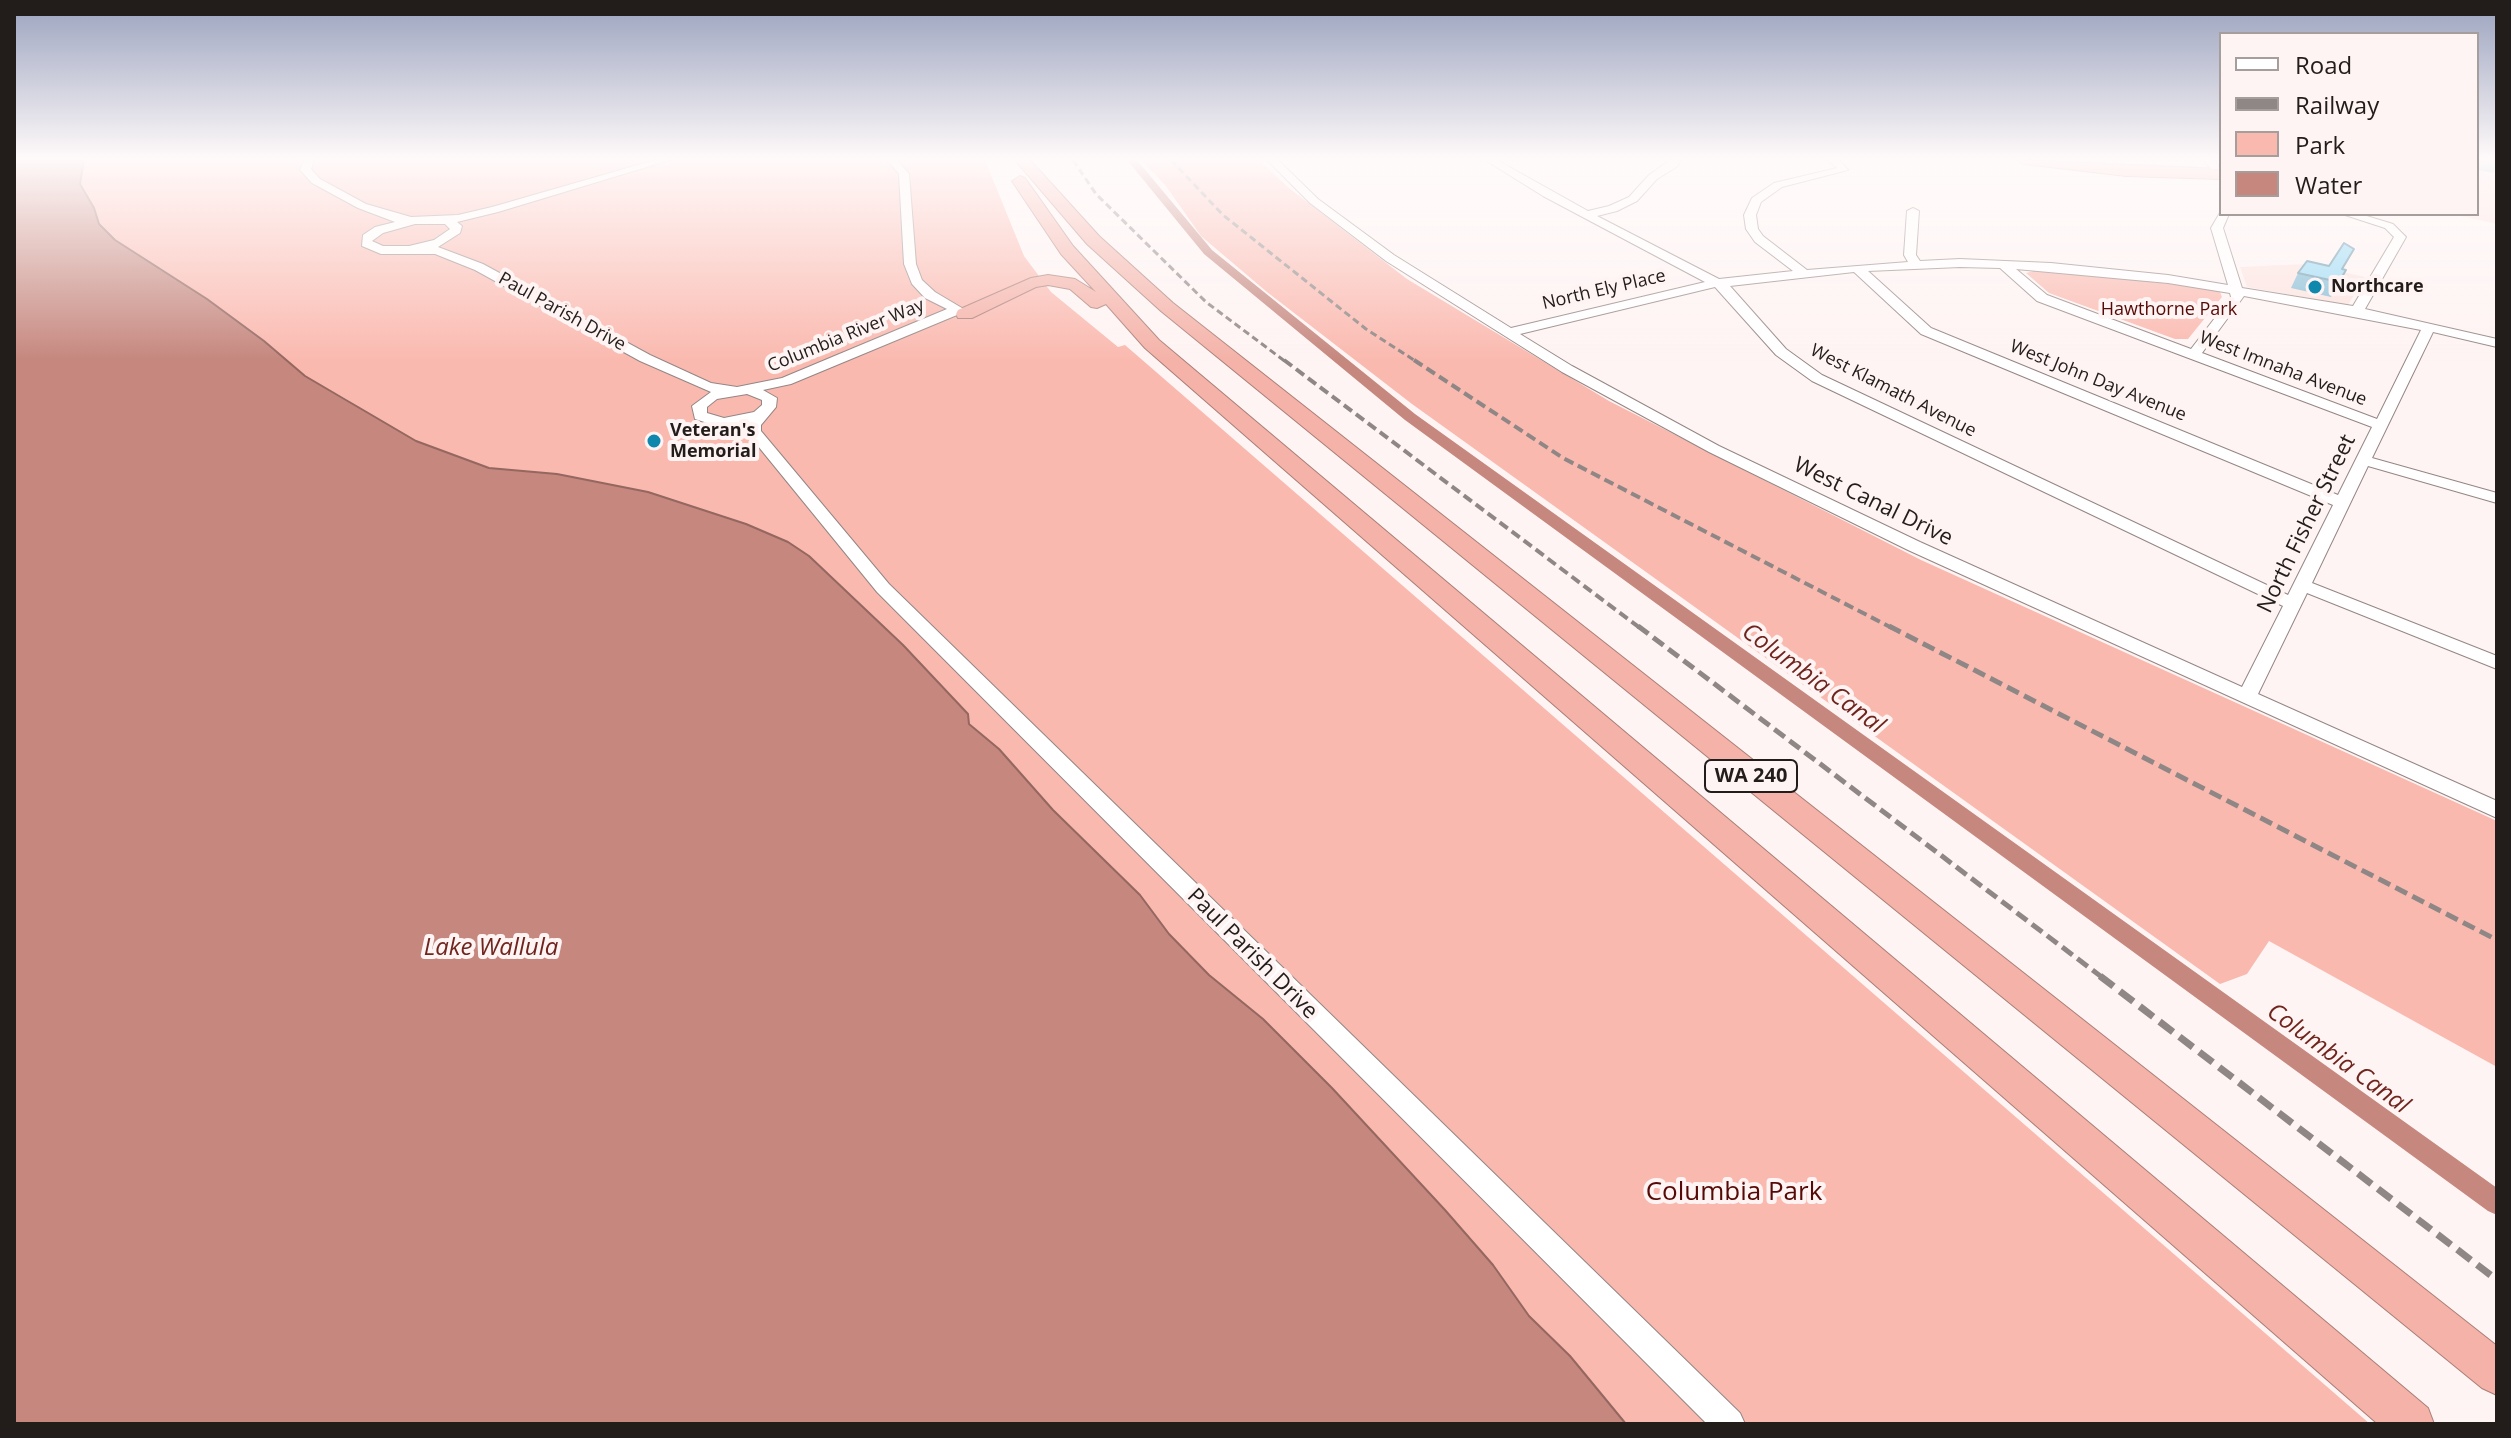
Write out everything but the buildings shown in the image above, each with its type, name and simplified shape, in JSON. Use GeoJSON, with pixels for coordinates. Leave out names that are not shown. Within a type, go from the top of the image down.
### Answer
{"type":"FeatureCollection","features":[{"type":"Feature","properties":{"kind":"highway"},"geometry":{"type":"LineString","coordinates":[[961,312],[1038,273],[1047,257],[1034,227]]}},
{"type":"Feature","properties":{"kind":"highway","name":"WA 240"},"geometry":{"type":"LineString","coordinates":[[1053,227],[1067,250],[1152,344],[2412,1424]]}},
{"type":"Feature","properties":{"kind":"highway","name":"WA 240"},"geometry":{"type":"LineString","coordinates":[[1080,227],[1177,315],[2497,1373]]}},
{"type":"Feature","properties":{"kind":"highway"},"geometry":{"type":"LineString","coordinates":[[961,312],[1037,282],[1059,280],[1075,284],[1232,425],[1330,496]]}},
{"type":"Feature","properties":{"kind":"street"},"geometry":{"type":"LineString","coordinates":[[374,232],[380,227]]}},
{"type":"Feature","properties":{"kind":"street"},"geometry":{"type":"LineString","coordinates":[[374,232],[391,227]]}},
{"type":"Feature","properties":{"kind":"street"},"geometry":{"type":"LineString","coordinates":[[452,227],[454,233]]}},
{"type":"Feature","properties":{"kind":"street"},"geometry":{"type":"LineString","coordinates":[[409,250],[431,245],[460,227]]}},
{"type":"Feature","properties":{"kind":"street"},"geometry":{"type":"LineString","coordinates":[[909,227],[913,273],[923,290],[961,312]]}},
{"type":"Feature","properties":{"kind":"street","name":"West Canal Drive"},"geometry":{"type":"LineString","coordinates":[[1348,227],[1506,333],[1648,414],[1813,498],[2497,810]]}},
{"type":"Feature","properties":{"kind":"street","name":"West Klamath Avenue"},"geometry":{"type":"LineString","coordinates":[[1610,227],[1730,291],[1781,352],[1817,378],[2293,604]]}},
{"type":"Feature","properties":{"kind":"street"},"geometry":{"type":"LineString","coordinates":[[1753,227],[1759,239],[1805,274]]}},
{"type":"Feature","properties":{"kind":"street"},"geometry":{"type":"LineString","coordinates":[[1912,227],[1910,255],[1916,264]]}},
{"type":"Feature","properties":{"kind":"street"},"geometry":{"type":"LineString","coordinates":[[2194,354],[2238,297],[2217,227]]}},
{"type":"Feature","properties":{"kind":"street"},"geometry":{"type":"LineString","coordinates":[[2357,311],[2400,237],[2390,227]]}},
{"type":"Feature","properties":{"kind":"street","name":"Paul Parish Drive"},"geometry":{"type":"LineString","coordinates":[[374,232],[366,241],[371,248],[387,251],[437,250],[479,267]]}},
{"type":"Feature","properties":{"kind":"street","name":"Paul Parish Drive"},"geometry":{"type":"LineString","coordinates":[[454,233],[448,245],[479,267],[645,358],[708,387],[740,390]]}},
{"type":"Feature","properties":{"kind":"street","name":"North Ely Place"},"geometry":{"type":"LineString","coordinates":[[1506,333],[1718,283],[1916,264],[2002,264],[2131,274],[2237,289],[2357,311],[2497,343]]}},
{"type":"Feature","properties":{"kind":"street","name":"West Imnaha Avenue"},"geometry":{"type":"LineString","coordinates":[[2002,264],[2042,298],[2380,425]]}},
{"type":"Feature","properties":{"kind":"street","name":"West John Day Avenue"},"geometry":{"type":"LineString","coordinates":[[1857,268],[1926,331],[2342,503]]}},
{"type":"Feature","properties":{"kind":"street","name":"Columbia River Way"},"geometry":{"type":"LineString","coordinates":[[740,390],[786,381],[961,312]]}},
{"type":"Feature","properties":{"kind":"street","name":"Columbia River Way"},"geometry":{"type":"LineString","coordinates":[[765,409],[782,391],[961,312]]}},
{"type":"Feature","properties":{"kind":"street","name":"North Fisher Street"},"geometry":{"type":"LineString","coordinates":[[2247,697],[2429,327]]}},
{"type":"Feature","properties":{"kind":"street","name":"Paul Parish Drive"},"geometry":{"type":"LineString","coordinates":[[645,358],[697,393],[701,399],[700,416],[736,431],[787,473]]}},
{"type":"Feature","properties":{"kind":"street"},"geometry":{"type":"LineString","coordinates":[[699,406],[712,396],[740,390],[766,394],[765,409],[732,423],[714,422]]}},
{"type":"Feature","properties":{"kind":"street","name":"Paul Parish Drive"},"geometry":{"type":"LineString","coordinates":[[765,409],[753,430],[859,561],[911,617],[1729,1424]]}},
{"type":"Feature","properties":{"kind":"street"},"geometry":{"type":"LineString","coordinates":[[2363,460],[2497,498]]}},
{"type":"Feature","properties":{"kind":"street"},"geometry":{"type":"LineString","coordinates":[[2302,585],[2497,663]]}},
{"type":"Feature","properties":{"kind":"shaded area"},"geometry":{"type":"Polygon","coordinates":[[[2305,264],[2365,277],[2348,305],[2247,287],[2240,267],[2305,264]]]}},
{"type":"Feature","properties":{"kind":"green space","name":"Columbia Park"},"geometry":{"type":"Polygon","coordinates":[[[102,227],[1012,227],[1024,256],[1051,292],[1118,347],[1125,345],[2370,1424],[1626,1424],[1570,1356],[1529,1316],[1493,1265],[1445,1210],[1332,1088],[1263,1019],[1209,975],[1169,934],[1140,895],[969,723],[967,714],[903,645],[809,556],[788,542],[746,524],[648,492],[557,474],[489,468],[416,441],[305,376],[207,299],[115,240],[102,227]]]}},
{"type":"Feature","properties":{"kind":"green space"},"geometry":{"type":"Polygon","coordinates":[[[1195,227],[1340,227],[1407,279],[1609,401],[1921,560],[2497,821],[2497,1067],[2269,941],[2247,974],[2220,984],[1412,404],[1267,292],[1201,236],[1195,227]]]}},
{"type":"Feature","properties":{"kind":"green space","name":"Hawthorne Park"},"geometry":{"type":"Polygon","coordinates":[[[2037,270],[2209,288],[2220,292],[2222,297],[2188,339],[2175,339],[2049,293],[2026,273],[2037,270]]]}},
{"type":"Feature","properties":{"kind":"water","name":"Lake Wallula"},"geometry":{"type":"Polygon","coordinates":[[[14,227],[102,227],[115,240],[207,299],[305,376],[416,441],[489,468],[557,474],[648,492],[746,524],[788,542],[809,556],[903,645],[968,714],[969,724],[999,749],[1053,810],[1140,895],[1169,934],[1209,975],[1263,1019],[1332,1088],[1445,1210],[1493,1265],[1529,1316],[1570,1356],[1626,1424],[14,1424],[14,227]]]}},
{"type":"Feature","properties":{"kind":"waterway","name":"Columbia Canal"},"geometry":{"type":"LineString","coordinates":[[1187,227],[1208,252],[1410,417],[2497,1203]]}},
{"type":"Feature","properties":{"kind":"railway"},"geometry":{"type":"LineString","coordinates":[[1130,227],[1206,302],[1286,362]]}},
{"type":"Feature","properties":{"kind":"railway"},"geometry":{"type":"LineString","coordinates":[[1238,227],[1366,329],[1417,362]]}},
{"type":"Feature","properties":{"kind":"railway"},"geometry":{"type":"LineString","coordinates":[[1284,360],[1640,628]]}},
{"type":"Feature","properties":{"kind":"railway"},"geometry":{"type":"LineString","coordinates":[[1414,360],[1563,458],[1892,628]]}},
{"type":"Feature","properties":{"kind":"railway"},"geometry":{"type":"LineString","coordinates":[[1638,626],[2103,978]]}},
{"type":"Feature","properties":{"kind":"railway"},"geometry":{"type":"LineString","coordinates":[[1889,626],[2497,940]]}},
{"type":"Feature","properties":{"kind":"railway"},"geometry":{"type":"LineString","coordinates":[[2100,976],[2497,1280]]}},
{"type":"Feature","properties":{"kind":"place","name":"Northcare"},"geometry":{"type":"Point","coordinates":[2315,287]}},
{"type":"Feature","properties":{"kind":"place","name":"Veteran's Memorial"},"geometry":{"type":"Point","coordinates":[654,441]}}]}
